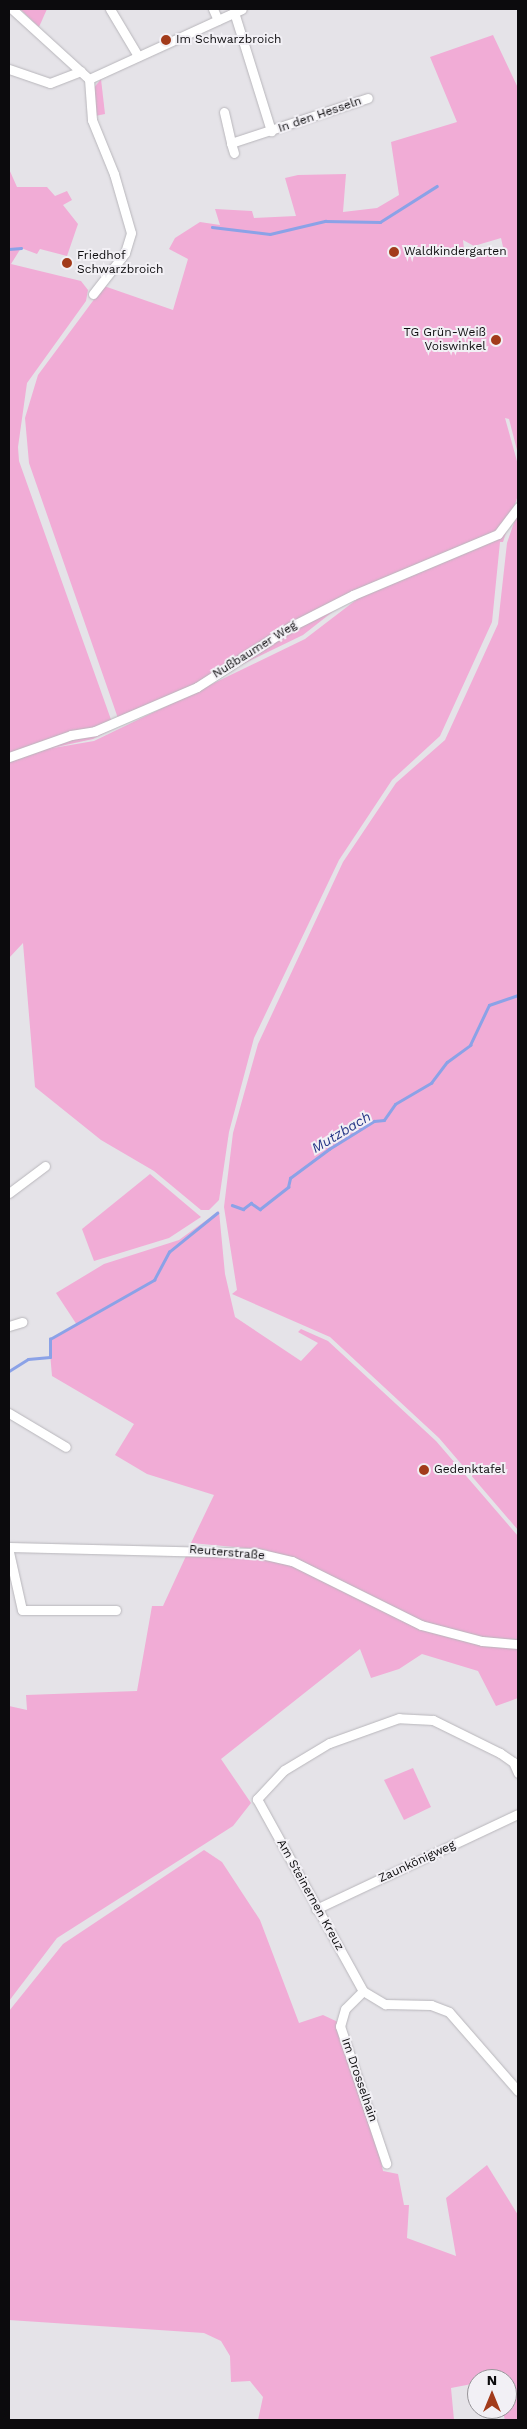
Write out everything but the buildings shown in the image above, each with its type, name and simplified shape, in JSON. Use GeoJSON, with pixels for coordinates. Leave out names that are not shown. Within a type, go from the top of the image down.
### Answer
{"type":"FeatureCollection","features":[{"type":"Feature","properties":{"kind":"street"},"geometry":{"type":"LineString","coordinates":[[12,9],[89,79],[92,120],[114,174],[131,233],[125,253],[93,294]]}},
{"type":"Feature","properties":{"kind":"street"},"geometry":{"type":"LineString","coordinates":[[110,9],[138,56]]}},
{"type":"Feature","properties":{"kind":"street"},"geometry":{"type":"LineString","coordinates":[[213,9],[218,20]]}},
{"type":"Feature","properties":{"kind":"street"},"geometry":{"type":"LineString","coordinates":[[89,79],[238,10]]}},
{"type":"Feature","properties":{"kind":"street","name":"In den Hesseln"},"geometry":{"type":"LineString","coordinates":[[238,10],[271,131]]}},
{"type":"Feature","properties":{"kind":"street"},"geometry":{"type":"LineString","coordinates":[[9,69],[50,83],[82,71]]}},
{"type":"Feature","properties":{"kind":"street","name":"In den Hesseln"},"geometry":{"type":"LineString","coordinates":[[231,143],[368,98]]}},
{"type":"Feature","properties":{"kind":"street"},"geometry":{"type":"LineString","coordinates":[[224,112],[234,153]]}},
{"type":"Feature","properties":{"kind":"street","name":"Nußbaumer Weg"},"geometry":{"type":"LineString","coordinates":[[9,757],[70,735],[95,732],[156,707],[196,687],[290,627],[354,595],[498,534],[518,507]]}},
{"type":"Feature","properties":{"kind":"street"},"geometry":{"type":"LineString","coordinates":[[9,1193],[45,1166]]}},
{"type":"Feature","properties":{"kind":"street"},"geometry":{"type":"LineString","coordinates":[[9,1326],[22,1322]]}},
{"type":"Feature","properties":{"kind":"street"},"geometry":{"type":"LineString","coordinates":[[9,1413],[66,1447]]}},
{"type":"Feature","properties":{"kind":"street","name":"Reuterstraße"},"geometry":{"type":"LineString","coordinates":[[9,1547],[257,1553],[292,1561],[421,1625],[482,1641],[518,1644]]}},
{"type":"Feature","properties":{"kind":"street"},"geometry":{"type":"LineString","coordinates":[[9,1552],[22,1610],[116,1610]]}},
{"type":"Feature","properties":{"kind":"street","name":"Am Steinernen Kreuz"},"geometry":{"type":"LineString","coordinates":[[363,1991],[316,1909],[257,1799],[284,1770],[329,1743],[399,1718],[434,1720],[500,1753],[513,1762],[518,1773]]}},
{"type":"Feature","properties":{"kind":"street","name":"Zaunkönigweg"},"geometry":{"type":"LineString","coordinates":[[316,1909],[518,1814]]}},
{"type":"Feature","properties":{"kind":"street"},"geometry":{"type":"LineString","coordinates":[[363,1991],[385,2004],[431,2005],[449,2012],[518,2090]]}},
{"type":"Feature","properties":{"kind":"street","name":"Im Drosselhain"},"geometry":{"type":"LineString","coordinates":[[363,1991],[345,2009],[340,2026],[386,2162]]}},
{"type":"Feature","properties":{"kind":"shaded area"},"geometry":{"type":"Polygon","coordinates":[[[20,9],[47,9],[39,27],[20,9]]]}},
{"type":"Feature","properties":{"kind":"shaded area"},"geometry":{"type":"Polygon","coordinates":[[[493,35],[518,88],[518,454],[509,419],[505,418],[518,465],[518,495],[503,542],[500,542],[492,622],[440,736],[392,780],[339,860],[254,1038],[229,1132],[219,1200],[209,1210],[201,1210],[154,1171],[101,1140],[35,1087],[23,943],[9,958],[9,169],[17,187],[47,187],[55,196],[67,191],[72,200],[63,205],[78,224],[67,256],[40,249],[37,254],[21,248],[11,264],[81,281],[88,290],[86,301],[27,383],[18,447],[19,461],[114,728],[93,739],[47,749],[94,741],[305,639],[373,587],[354,595],[303,635],[120,724],[29,463],[25,418],[38,375],[104,286],[173,310],[188,259],[169,249],[175,238],[200,222],[220,225],[215,209],[252,211],[254,218],[296,216],[285,178],[298,175],[346,174],[343,212],[377,208],[399,195],[391,142],[457,122],[430,57],[493,35]],[[501,238],[474,246],[463,240],[465,258],[503,247],[501,238]]]}},
{"type":"Feature","properties":{"kind":"shaded area"},"geometry":{"type":"Polygon","coordinates":[[[101,79],[105,114],[95,116],[93,89],[101,79]]]}},
{"type":"Feature","properties":{"kind":"shaded area"},"geometry":{"type":"Polygon","coordinates":[[[518,511],[518,1530],[439,1438],[330,1337],[232,1294],[237,1290],[224,1207],[233,1133],[258,1044],[343,862],[396,783],[445,740],[498,624],[507,543],[518,511]]]}},
{"type":"Feature","properties":{"kind":"shaded area"},"geometry":{"type":"Polygon","coordinates":[[[150,1174],[201,1217],[169,1238],[94,1261],[82,1229],[150,1174]]]}},
{"type":"Feature","properties":{"kind":"shaded area"},"geometry":{"type":"Polygon","coordinates":[[[219,1211],[225,1274],[235,1317],[301,1361],[318,1343],[298,1332],[301,1329],[328,1341],[436,1441],[518,1536],[518,1698],[496,1706],[478,1671],[422,1654],[399,1669],[371,1678],[360,1649],[221,1759],[251,1803],[233,1826],[57,1938],[9,2001],[9,1706],[27,1710],[26,1695],[137,1691],[152,1606],[163,1606],[186,1556],[267,1559],[267,1550],[191,1543],[214,1495],[147,1474],[115,1455],[134,1424],[52,1376],[49,1341],[77,1325],[56,1293],[104,1264],[179,1240],[219,1211]]]}},
{"type":"Feature","properties":{"kind":"shaded area"},"geometry":{"type":"Polygon","coordinates":[[[413,1768],[431,1807],[404,1820],[384,1780],[413,1768]]]}},
{"type":"Feature","properties":{"kind":"shaded area"},"geometry":{"type":"Polygon","coordinates":[[[204,1850],[222,1862],[260,1920],[299,2023],[323,2015],[338,2022],[375,2133],[383,2171],[398,2174],[404,2205],[409,2205],[407,2238],[456,2256],[446,2198],[487,2165],[518,2215],[518,2420],[505,2419],[517,2419],[517,2369],[467,2369],[467,2385],[451,2388],[454,2420],[258,2420],[263,2397],[250,2381],[231,2382],[230,2356],[221,2341],[204,2333],[9,2320],[9,2011],[63,1944],[204,1850]]]}},
{"type":"Feature","properties":{"kind":"waterway"},"geometry":{"type":"LineString","coordinates":[[212,227],[270,234],[325,221],[380,222],[437,186]]}},
{"type":"Feature","properties":{"kind":"waterway"},"geometry":{"type":"LineString","coordinates":[[9,249],[21,248]]}},
{"type":"Feature","properties":{"kind":"waterway","name":"Mutzbach"},"geometry":{"type":"LineString","coordinates":[[232,1205],[243,1209],[251,1203],[260,1209],[288,1187],[290,1178],[329,1149],[374,1121],[384,1120],[395,1104],[431,1083],[447,1062],[470,1045],[489,1005],[518,995]]}},
{"type":"Feature","properties":{"kind":"waterway","name":"Mutzbach"},"geometry":{"type":"LineString","coordinates":[[9,1371],[28,1359],[50,1357],[50,1339],[154,1280],[169,1252],[217,1213]]}},
{"type":"Feature","properties":{"kind":"place","name":"Im Schwarzbroich"},"geometry":{"type":"Point","coordinates":[166,40]}},
{"type":"Feature","properties":{"kind":"place","name":"Waldkindergarten"},"geometry":{"type":"Point","coordinates":[394,252]}},
{"type":"Feature","properties":{"kind":"place","name":"Friedhof Schwarzbroich"},"geometry":{"type":"Point","coordinates":[67,263]}},
{"type":"Feature","properties":{"kind":"place","name":"TG Grün-Weiß Voiswinkel"},"geometry":{"type":"Point","coordinates":[496,340]}},
{"type":"Feature","properties":{"kind":"place","name":"Gedenktafel"},"geometry":{"type":"Point","coordinates":[424,1470]}}]}
